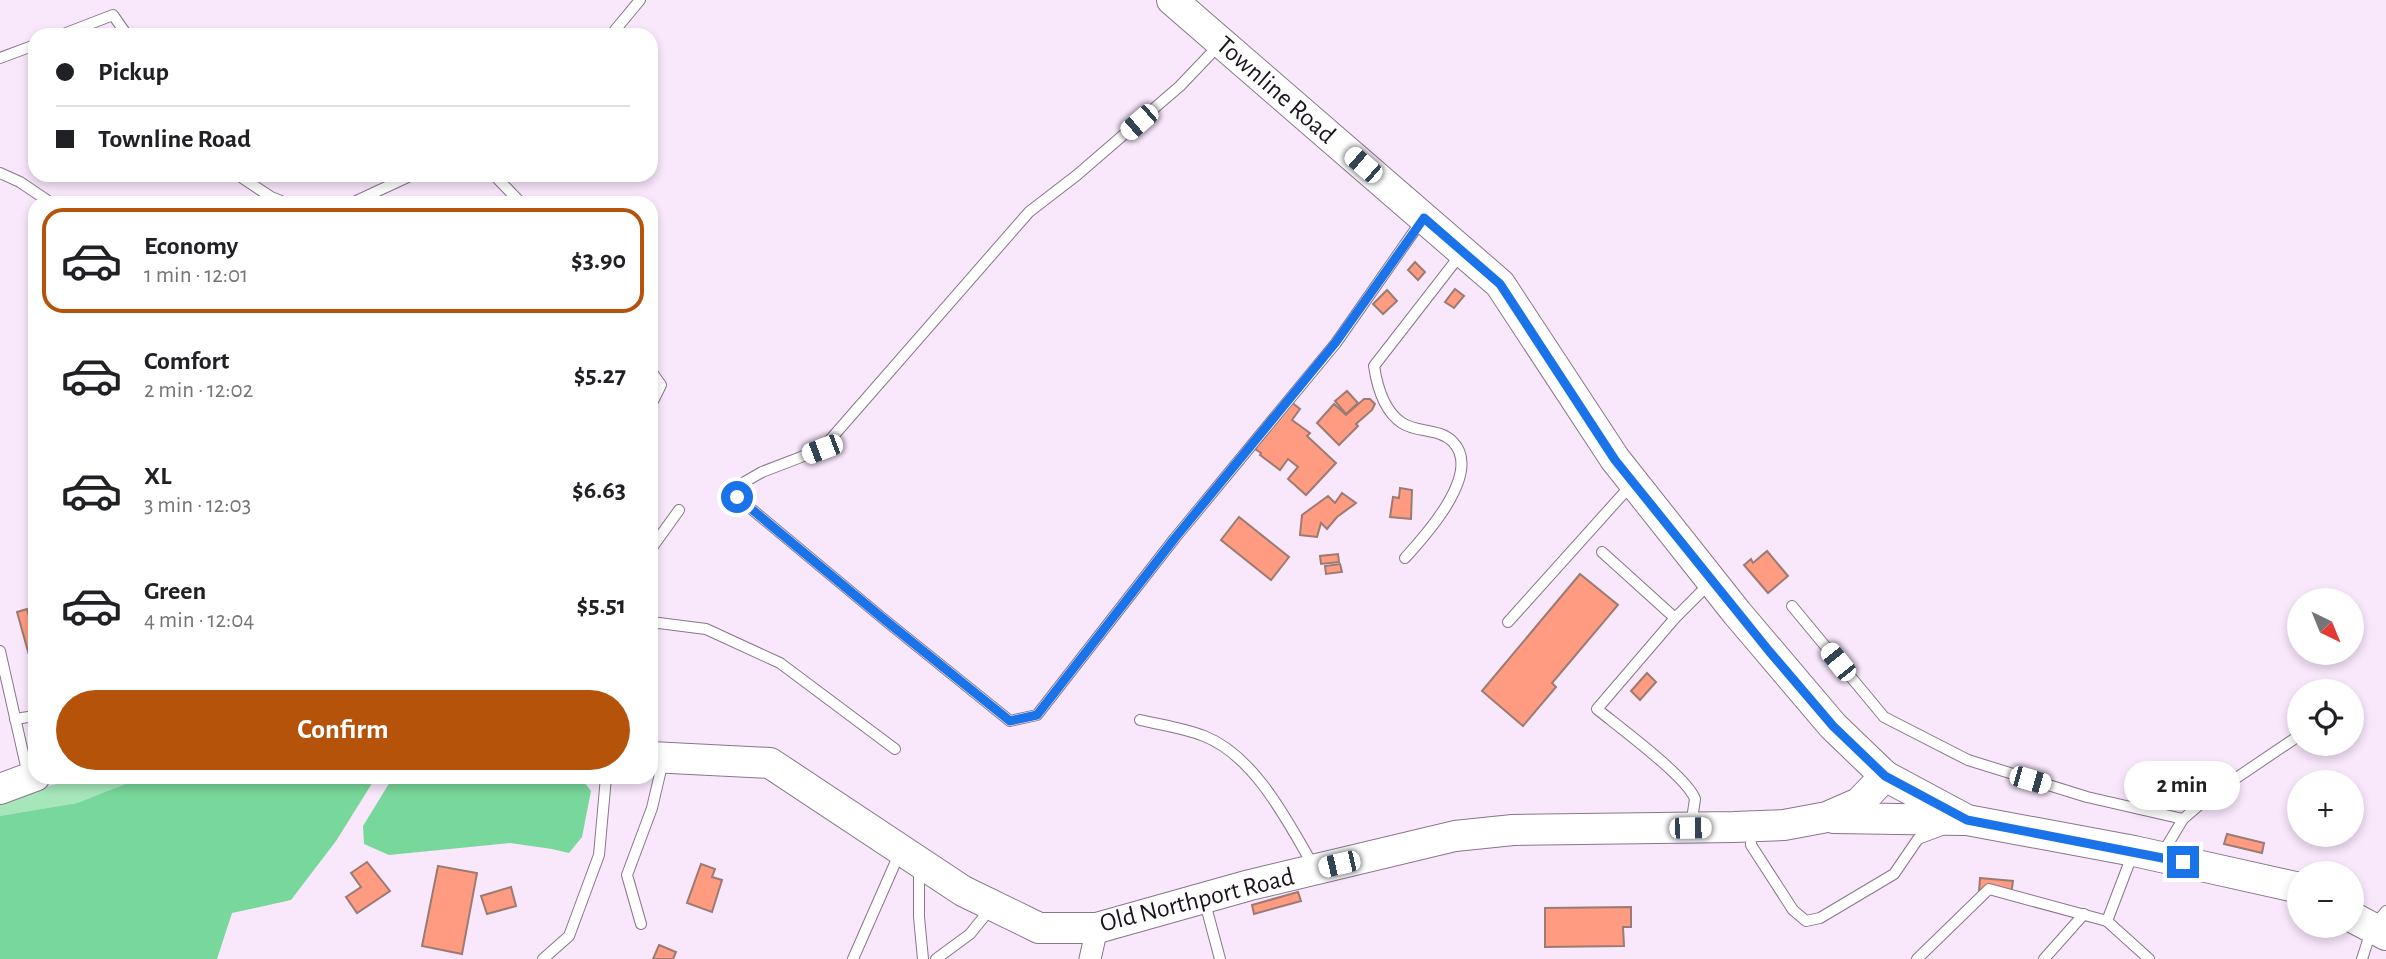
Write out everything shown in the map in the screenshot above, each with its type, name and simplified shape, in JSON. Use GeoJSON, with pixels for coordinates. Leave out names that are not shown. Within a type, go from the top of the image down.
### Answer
{"type":"FeatureCollection","features":[{"type":"Feature","properties":{"kind":"main road","name":"Townline Road"},"geometry":{"type":"LineString","coordinates":[[1172,0],[1500,284],[1615,460],[1833,726],[1885,776],[1967,820],[2147,853],[2287,885]]}},
{"type":"Feature","properties":{"kind":"main road","name":"Old Northport Road"},"geometry":{"type":"LineString","coordinates":[[658,758],[770,763],[963,891],[1039,928],[1097,928],[1315,869],[1455,836],[1513,830],[1784,825],[1827,817],[1967,820]]}},
{"type":"Feature","properties":{"kind":"main road","name":"Old Northport Road"},"geometry":{"type":"LineString","coordinates":[[1827,817],[1859,803],[1885,776]]}},
{"type":"Feature","properties":{"kind":"main road"},"geometry":{"type":"LineString","coordinates":[[0,789],[28,778]]}},
{"type":"Feature","properties":{"kind":"street"},"geometry":{"type":"LineString","coordinates":[[1090,959],[1097,928]]}},
{"type":"Feature","properties":{"kind":"lane"},"geometry":{"type":"LineString","coordinates":[[617,28],[640,0]]}},
{"type":"Feature","properties":{"kind":"lane"},"geometry":{"type":"LineString","coordinates":[[79,28],[113,15],[122,28]]}},
{"type":"Feature","properties":{"kind":"lane"},"geometry":{"type":"LineString","coordinates":[[1222,43],[1180,86],[1077,175],[1029,212],[822,449],[762,472],[736,487],[737,497],[1010,721],[1037,715],[1175,538],[1336,342],[1424,218]]}},
{"type":"Feature","properties":{"kind":"lane"},"geometry":{"type":"LineString","coordinates":[[0,58],[28,48]]}},
{"type":"Feature","properties":{"kind":"lane"},"geometry":{"type":"LineString","coordinates":[[0,173],[41,196]]}},
{"type":"Feature","properties":{"kind":"lane"},"geometry":{"type":"LineString","coordinates":[[248,182],[270,196]]}},
{"type":"Feature","properties":{"kind":"lane"},"geometry":{"type":"LineString","coordinates":[[367,196],[397,182]]}},
{"type":"Feature","properties":{"kind":"lane"},"geometry":{"type":"LineString","coordinates":[[501,182],[514,196]]}},
{"type":"Feature","properties":{"kind":"lane"},"geometry":{"type":"LineString","coordinates":[[1405,558],[1431,529],[1451,498],[1460,475],[1462,459],[1453,442],[1434,432],[1403,424],[1385,403],[1376,382],[1374,366],[1463,252]]}},
{"type":"Feature","properties":{"kind":"lane"},"geometry":{"type":"LineString","coordinates":[[1508,622],[1633,482]]}},
{"type":"Feature","properties":{"kind":"lane"},"geometry":{"type":"LineString","coordinates":[[658,539],[678,510]]}},
{"type":"Feature","properties":{"kind":"lane"},"geometry":{"type":"LineString","coordinates":[[1602,552],[1675,618]]}},
{"type":"Feature","properties":{"kind":"lane"},"geometry":{"type":"LineString","coordinates":[[1690,828],[1694,795],[1658,759],[1597,709],[1675,618],[1712,581]]}},
{"type":"Feature","properties":{"kind":"lane"},"geometry":{"type":"LineString","coordinates":[[1792,606],[1884,717],[1981,765],[2087,797],[2183,819]]}},
{"type":"Feature","properties":{"kind":"lane"},"geometry":{"type":"LineString","coordinates":[[658,623],[706,629],[780,663],[895,749]]}},
{"type":"Feature","properties":{"kind":"lane"},"geometry":{"type":"LineString","coordinates":[[0,651],[28,763]]}},
{"type":"Feature","properties":{"kind":"lane"},"geometry":{"type":"LineString","coordinates":[[15,719],[28,717]]}},
{"type":"Feature","properties":{"kind":"lane"},"geometry":{"type":"LineString","coordinates":[[1140,720],[1205,736],[1239,757],[1277,804],[1315,869]]}},
{"type":"Feature","properties":{"kind":"lane"},"geometry":{"type":"LineString","coordinates":[[2107,921],[2147,853],[2211,796],[2287,743]]}},
{"type":"Feature","properties":{"kind":"lane"},"geometry":{"type":"LineString","coordinates":[[543,959],[569,936],[598,855],[605,784]]}},
{"type":"Feature","properties":{"kind":"lane"},"geometry":{"type":"LineString","coordinates":[[641,924],[627,875],[652,808],[654,784]]}},
{"type":"Feature","properties":{"kind":"lane"},"geometry":{"type":"LineString","coordinates":[[1751,826],[1751,845],[1793,910],[1806,921],[1820,918],[1894,874],[1918,839],[1967,820]]}},
{"type":"Feature","properties":{"kind":"lane"},"geometry":{"type":"LineString","coordinates":[[853,959],[910,856]]}},
{"type":"Feature","properties":{"kind":"lane"},"geometry":{"type":"LineString","coordinates":[[910,856],[923,959]]}},
{"type":"Feature","properties":{"kind":"lane"},"geometry":{"type":"LineString","coordinates":[[1917,959],[1989,889],[2107,921],[2149,959]]}},
{"type":"Feature","properties":{"kind":"lane"},"geometry":{"type":"LineString","coordinates":[[1205,899],[1220,959]]}},
{"type":"Feature","properties":{"kind":"lane"},"geometry":{"type":"LineString","coordinates":[[936,959],[970,934],[993,905]]}},
{"type":"Feature","properties":{"kind":"lane"},"geometry":{"type":"LineString","coordinates":[[2044,959],[2084,914]]}},
{"type":"Feature","properties":{"kind":"lane"},"geometry":{"type":"LineString","coordinates":[[2362,959],[2374,923]]}},
{"type":"Feature","properties":{"kind":"green space"},"geometry":{"type":"Polygon","coordinates":[[[57,784],[125,784],[77,803],[0,816],[0,799],[57,784]]]}},
{"type":"Feature","properties":{"kind":"green space"},"geometry":{"type":"Polygon","coordinates":[[[125,784],[372,784],[336,841],[291,900],[232,913],[217,959],[0,959],[0,816],[77,803],[125,784]]]}},
{"type":"Feature","properties":{"kind":"green space"},"geometry":{"type":"Polygon","coordinates":[[[389,784],[586,784],[591,791],[582,837],[569,853],[510,843],[389,855],[364,844],[363,826],[389,784]]]}},
{"type":"Feature","properties":{"kind":"building"},"geometry":{"type":"Polygon","coordinates":[[[1415,262],[1425,272],[1418,280],[1408,270],[1415,262]]]}},
{"type":"Feature","properties":{"kind":"building"},"geometry":{"type":"Polygon","coordinates":[[[1455,289],[1464,296],[1454,308],[1445,302],[1455,289]]]}},
{"type":"Feature","properties":{"kind":"building"},"geometry":{"type":"Polygon","coordinates":[[[1387,290],[1397,301],[1383,314],[1373,304],[1387,290]]]}},
{"type":"Feature","properties":{"kind":"building"},"geometry":{"type":"Polygon","coordinates":[[[1347,391],[1358,403],[1346,414],[1335,401],[1347,391]]]}},
{"type":"Feature","properties":{"kind":"building"},"geometry":{"type":"Polygon","coordinates":[[[1364,399],[1370,399],[1375,404],[1372,410],[1339,445],[1317,423],[1334,404],[1346,415],[1364,399]]]}},
{"type":"Feature","properties":{"kind":"building"},"geometry":{"type":"Polygon","coordinates":[[[1290,401],[1300,409],[1292,420],[1310,433],[1307,436],[1336,463],[1306,495],[1288,479],[1298,467],[1288,459],[1280,470],[1255,449],[1290,401]]]}},
{"type":"Feature","properties":{"kind":"building"},"geometry":{"type":"Polygon","coordinates":[[[1400,488],[1412,490],[1411,519],[1390,517],[1393,497],[1399,498],[1400,488]]]}},
{"type":"Feature","properties":{"kind":"building"},"geometry":{"type":"Polygon","coordinates":[[[1342,493],[1356,503],[1337,517],[1327,529],[1321,523],[1317,537],[1300,535],[1302,515],[1328,496],[1335,503],[1342,493]]]}},
{"type":"Feature","properties":{"kind":"building"},"geometry":{"type":"Polygon","coordinates":[[[1239,517],[1289,557],[1271,580],[1221,540],[1239,517]]]}},
{"type":"Feature","properties":{"kind":"building"},"geometry":{"type":"Polygon","coordinates":[[[1767,551],[1788,576],[1768,593],[1744,565],[1751,559],[1753,563],[1767,551]]]}},
{"type":"Feature","properties":{"kind":"building"},"geometry":{"type":"Polygon","coordinates":[[[1338,554],[1339,562],[1321,564],[1320,556],[1338,554]]]}},
{"type":"Feature","properties":{"kind":"building"},"geometry":{"type":"Polygon","coordinates":[[[1340,564],[1342,572],[1326,574],[1325,566],[1340,564]]]}},
{"type":"Feature","properties":{"kind":"building"},"geometry":{"type":"Polygon","coordinates":[[[1580,574],[1618,605],[1552,683],[1556,687],[1523,726],[1482,691],[1580,574]]]}},
{"type":"Feature","properties":{"kind":"building"},"geometry":{"type":"Polygon","coordinates":[[[27,609],[28,651],[17,612],[27,609]]]}},
{"type":"Feature","properties":{"kind":"building"},"geometry":{"type":"Polygon","coordinates":[[[1647,673],[1656,682],[1640,700],[1631,691],[1647,673]]]}},
{"type":"Feature","properties":{"kind":"building"},"geometry":{"type":"Polygon","coordinates":[[[2227,834],[2264,843],[2262,853],[2224,844],[2227,834]]]}},
{"type":"Feature","properties":{"kind":"building"},"geometry":{"type":"Polygon","coordinates":[[[367,862],[390,891],[357,913],[346,897],[361,887],[351,873],[367,862]]]}},
{"type":"Feature","properties":{"kind":"building"},"geometry":{"type":"Polygon","coordinates":[[[701,864],[715,869],[712,877],[722,880],[712,912],[687,903],[701,864]]]}},
{"type":"Feature","properties":{"kind":"building"},"geometry":{"type":"Polygon","coordinates":[[[438,866],[477,873],[462,954],[422,946],[438,866]]]}},
{"type":"Feature","properties":{"kind":"building"},"geometry":{"type":"Polygon","coordinates":[[[1980,878],[2013,881],[2011,895],[1979,892],[1980,878]]]}},
{"type":"Feature","properties":{"kind":"building"},"geometry":{"type":"Polygon","coordinates":[[[511,887],[516,906],[487,914],[481,896],[511,887]]]}},
{"type":"Feature","properties":{"kind":"building"},"geometry":{"type":"Polygon","coordinates":[[[1298,892],[1301,901],[1254,914],[1252,905],[1298,892]]]}},
{"type":"Feature","properties":{"kind":"building"},"geometry":{"type":"Polygon","coordinates":[[[1631,907],[1631,927],[1623,927],[1624,946],[1545,947],[1545,908],[1631,907]]]}},
{"type":"Feature","properties":{"kind":"building"},"geometry":{"type":"Polygon","coordinates":[[[659,945],[676,952],[673,959],[653,959],[659,945]]]}},
{"type":"Feature","properties":{"kind":"route"},"geometry":{"type":"LineString","coordinates":[[737,497],[1010,721],[1037,715],[1175,538],[1336,342],[1424,218],[1500,284],[1615,460],[1737,613],[1833,726],[1885,776],[1967,820],[2134,850],[2183,862]]}}]}
